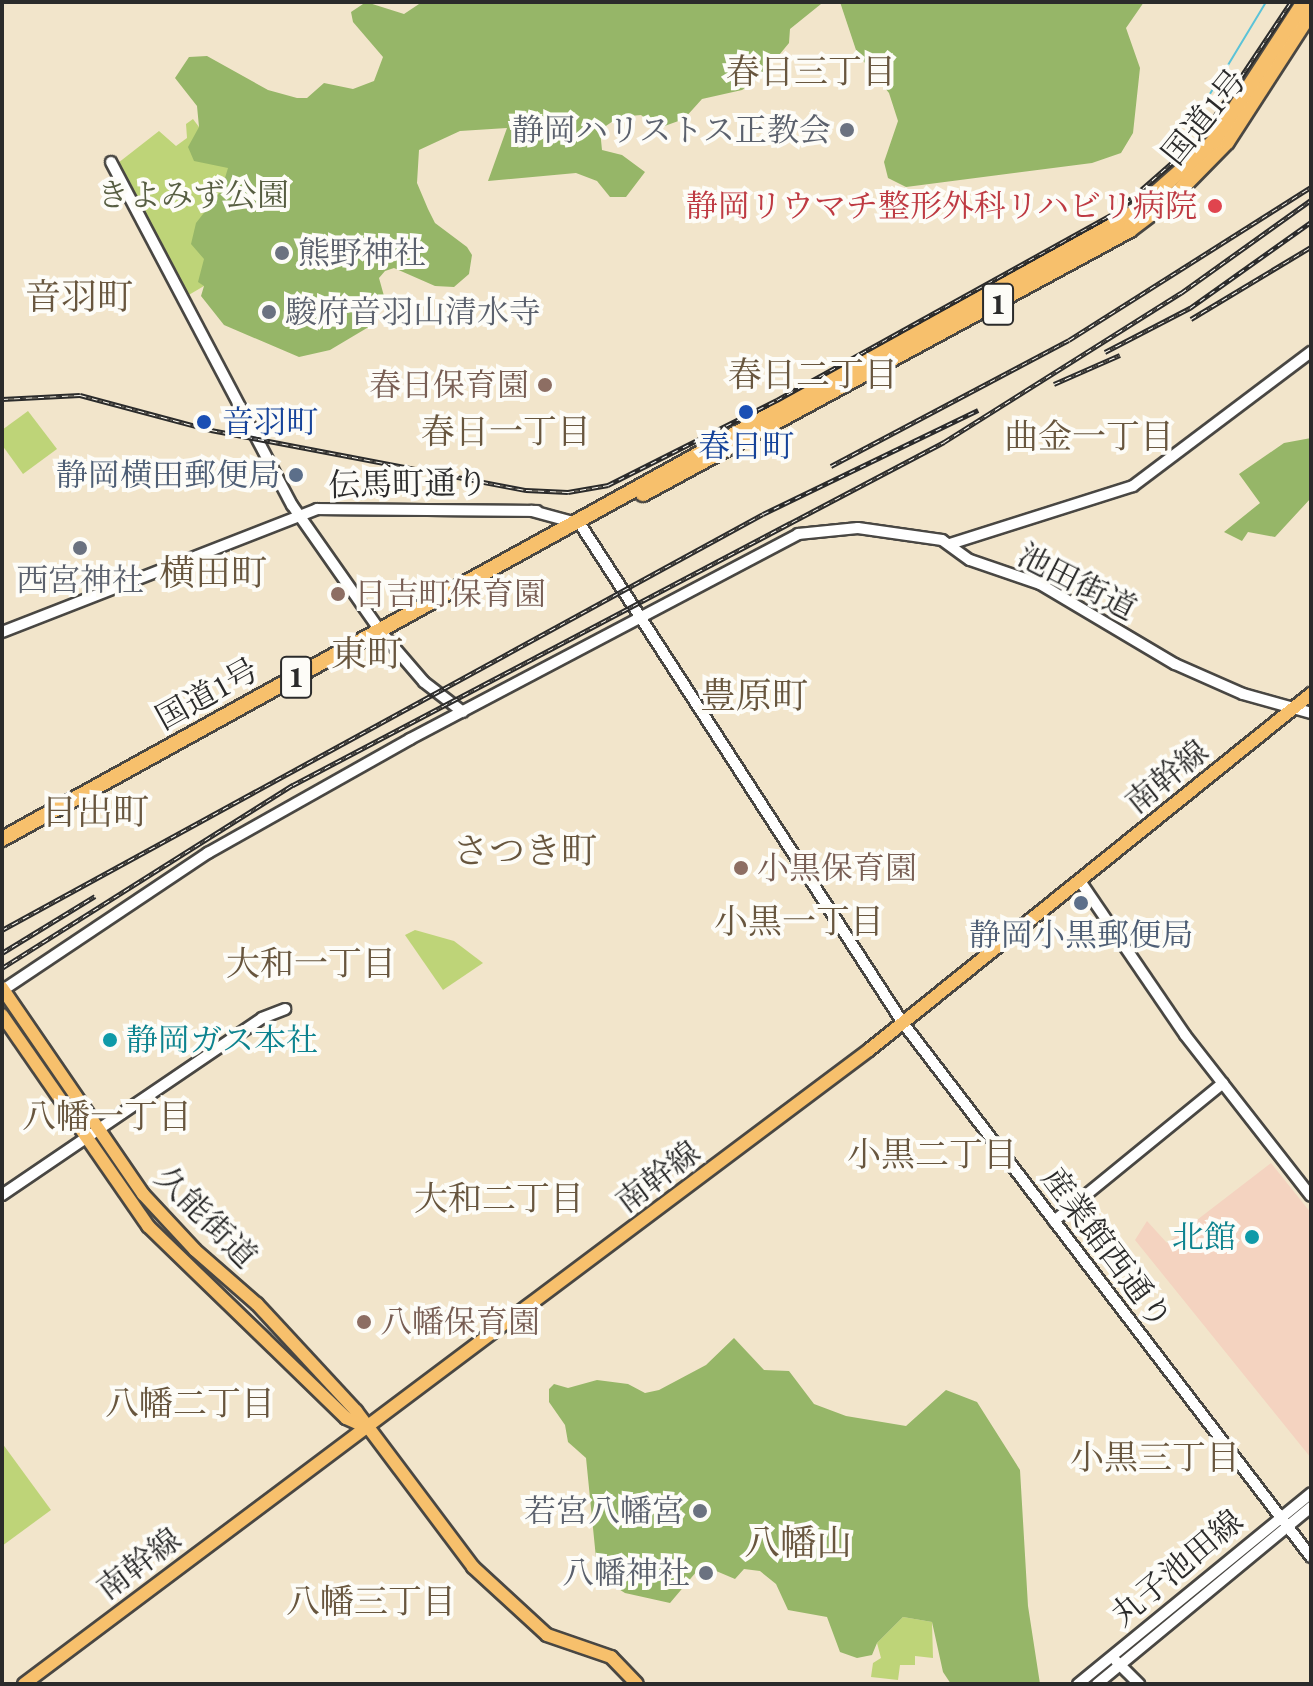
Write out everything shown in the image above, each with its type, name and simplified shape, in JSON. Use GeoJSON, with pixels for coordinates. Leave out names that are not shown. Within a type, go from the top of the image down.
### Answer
{"type":"FeatureCollection","features":[{"type":"Feature","properties":{"kind":"highway","name":"国道1号"},"geometry":{"type":"LineString","coordinates":[[2,839],[580,524],[676,465],[1128,217],[1213,142],[1304,2]]}},
{"type":"Feature","properties":{"kind":"highway","name":"国道1号"},"geometry":{"type":"LineString","coordinates":[[610,507],[676,480],[1130,230],[1172,198],[1227,142],[1311,12]]}},
{"type":"Feature","properties":{"kind":"main road","name":"南幹線"},"geometry":{"type":"LineString","coordinates":[[24,1684],[903,1023],[1311,694]]}},
{"type":"Feature","properties":{"kind":"main road","name":"久能街道"},"geometry":{"type":"LineString","coordinates":[[3,989],[90,1132],[175,1231],[257,1304],[366,1427],[483,1576],[547,1635],[611,1657],[637,1684]]}},
{"type":"Feature","properties":{"kind":"main road","name":"久能街道"},"geometry":{"type":"LineString","coordinates":[[2,1015],[90,1132],[170,1250],[243,1314],[346,1418],[366,1427]]}},
{"type":"Feature","properties":{"kind":"street"},"geometry":{"type":"LineString","coordinates":[[111,162],[267,467],[381,632],[424,682],[463,712]]}},
{"type":"Feature","properties":{"kind":"street"},"geometry":{"type":"LineString","coordinates":[[950,544],[1133,486],[1311,352]]}},
{"type":"Feature","properties":{"kind":"street","name":"伝馬町通り"},"geometry":{"type":"LineString","coordinates":[[2,632],[317,509],[407,507],[596,515]]}},
{"type":"Feature","properties":{"kind":"street"},"geometry":{"type":"LineString","coordinates":[[532,511],[580,524]]}},
{"type":"Feature","properties":{"kind":"street","name":"産業館西通り"},"geometry":{"type":"LineString","coordinates":[[580,524],[903,1023],[1311,1557]]}},
{"type":"Feature","properties":{"kind":"street","name":"池田街道"},"geometry":{"type":"LineString","coordinates":[[3,989],[208,853],[639,616],[791,538],[814,531],[872,529],[950,544],[970,560],[1040,584],[1175,664],[1292,710],[1311,713]]}},
{"type":"Feature","properties":{"kind":"street"},"geometry":{"type":"LineString","coordinates":[[1080,881],[1223,1083],[1311,1196]]}},
{"type":"Feature","properties":{"kind":"street"},"geometry":{"type":"LineString","coordinates":[[2,1195],[90,1132],[262,1018],[285,1009]]}},
{"type":"Feature","properties":{"kind":"street"},"geometry":{"type":"LineString","coordinates":[[1054,1221],[1223,1083]]}},
{"type":"Feature","properties":{"kind":"street","name":"丸子池田線"},"geometry":{"type":"LineString","coordinates":[[1097,1684],[1311,1493]]}},
{"type":"Feature","properties":{"kind":"street","name":"丸子池田線"},"geometry":{"type":"LineString","coordinates":[[1078,1684],[1283,1521],[1311,1507]]}},
{"type":"Feature","properties":{"kind":"street"},"geometry":{"type":"LineString","coordinates":[[1107,1660],[1123,1662],[1139,1684]]}},
{"type":"Feature","properties":{"kind":"shaded area"},"geometry":{"type":"Polygon","coordinates":[[[1271,1163],[1311,1213],[1311,1458],[1135,1240],[1147,1221],[1167,1243],[1271,1163]]]}},
{"type":"Feature","properties":{"kind":"green space"},"geometry":{"type":"Polygon","coordinates":[[[366,2],[404,14],[422,2],[839,2],[821,4],[790,29],[789,43],[761,77],[742,90],[702,99],[684,119],[659,128],[641,115],[619,117],[600,130],[602,150],[622,155],[645,172],[626,197],[610,197],[597,181],[576,173],[488,181],[507,128],[460,131],[419,150],[417,183],[435,223],[467,247],[472,255],[469,274],[454,287],[435,286],[394,268],[385,271],[379,278],[384,296],[372,325],[330,350],[299,357],[224,325],[201,296],[204,286],[198,282],[204,259],[191,244],[196,223],[221,191],[228,168],[194,161],[188,147],[199,127],[197,106],[175,78],[189,57],[207,56],[268,90],[297,98],[307,98],[324,83],[353,89],[374,81],[383,57],[353,22],[351,12],[366,2]]]}},
{"type":"Feature","properties":{"kind":"green space"},"geometry":{"type":"Polygon","coordinates":[[[840,2],[1144,2],[1126,28],[1140,68],[1133,133],[1121,153],[1092,163],[906,187],[888,178],[884,162],[898,121],[889,93],[857,53],[840,2]]]}},
{"type":"Feature","properties":{"kind":"green space","name":"きよみず公園"},"geometry":{"type":"Polygon","coordinates":[[[193,119],[199,127],[243,136],[204,286],[187,296],[118,163],[159,131],[176,146],[187,138],[186,124],[193,119]]]}},
{"type":"Feature","properties":{"kind":"green space"},"geometry":{"type":"Polygon","coordinates":[[[28,411],[57,449],[23,474],[2,445],[2,430],[28,411]]]}},
{"type":"Feature","properties":{"kind":"green space"},"geometry":{"type":"Polygon","coordinates":[[[1311,438],[1311,498],[1275,537],[1248,532],[1242,541],[1224,532],[1260,503],[1239,474],[1284,443],[1311,438]]]}},
{"type":"Feature","properties":{"kind":"green space"},"geometry":{"type":"Polygon","coordinates":[[[415,930],[454,941],[483,963],[443,990],[405,935],[415,930]]]}},
{"type":"Feature","properties":{"kind":"green space"},"geometry":{"type":"Polygon","coordinates":[[[734,1338],[764,1370],[789,1371],[814,1404],[846,1416],[906,1426],[946,1390],[977,1402],[1020,1470],[1028,1606],[1040,1684],[951,1684],[943,1672],[932,1622],[903,1617],[877,1643],[872,1655],[857,1658],[840,1652],[827,1617],[788,1610],[776,1584],[760,1571],[744,1569],[735,1579],[702,1565],[670,1603],[625,1593],[603,1579],[597,1568],[586,1458],[568,1442],[565,1425],[549,1402],[549,1389],[554,1384],[568,1388],[597,1380],[628,1384],[645,1393],[659,1390],[706,1365],[734,1338]]]}},
{"type":"Feature","properties":{"kind":"green space"},"geometry":{"type":"Polygon","coordinates":[[[2,1443],[51,1510],[2,1546],[2,1443]]]}},
{"type":"Feature","properties":{"kind":"green space"},"geometry":{"type":"Polygon","coordinates":[[[903,1617],[932,1622],[933,1658],[915,1656],[915,1665],[900,1665],[898,1680],[871,1677],[873,1663],[881,1658],[877,1643],[903,1617]]]}},
{"type":"Feature","properties":{"kind":"waterway"},"geometry":{"type":"LineString","coordinates":[[1222,75],[1266,2]]}},
{"type":"Feature","properties":{"kind":"waterway"},"geometry":{"type":"LineString","coordinates":[[1203,105],[1218,81]]}},
{"type":"Feature","properties":{"kind":"railway"},"geometry":{"type":"LineString","coordinates":[[2,399],[80,395],[211,430],[526,490],[568,492],[608,485],[777,400],[1116,212],[1201,137],[1291,2]]}},
{"type":"Feature","properties":{"kind":"railway"},"geometry":{"type":"LineString","coordinates":[[831,466],[1069,340],[1311,187]]}},
{"type":"Feature","properties":{"kind":"railway"},"geometry":{"type":"LineString","coordinates":[[2,968],[293,785],[944,442],[1181,293],[1311,200]]}},
{"type":"Feature","properties":{"kind":"railway"},"geometry":{"type":"LineString","coordinates":[[1105,352],[1190,308],[1311,222]]}},
{"type":"Feature","properties":{"kind":"railway"},"geometry":{"type":"LineString","coordinates":[[1191,319],[1311,247]]}},
{"type":"Feature","properties":{"kind":"railway"},"geometry":{"type":"LineString","coordinates":[[1054,384],[1120,355]]}},
{"type":"Feature","properties":{"kind":"railway"},"geometry":{"type":"LineString","coordinates":[[2,930],[763,514],[978,410]]}},
{"type":"Feature","properties":{"kind":"railway"},"geometry":{"type":"LineString","coordinates":[[2,953],[95,896]]}},
{"type":"Feature","properties":{"kind":"place","name":"静岡ハリストス正教会"},"geometry":{"type":"Point","coordinates":[847,130]}},
{"type":"Feature","properties":{"kind":"place","name":"静岡リウマチ整形外科リハビリ病院"},"geometry":{"type":"Point","coordinates":[1215,206]}},
{"type":"Feature","properties":{"kind":"place","name":"熊野神社"},"geometry":{"type":"Point","coordinates":[282,253]}},
{"type":"Feature","properties":{"kind":"place","name":"駿府音羽山清水寺"},"geometry":{"type":"Point","coordinates":[269,312]}},
{"type":"Feature","properties":{"kind":"place","name":"春日保育園"},"geometry":{"type":"Point","coordinates":[545,385]}},
{"type":"Feature","properties":{"kind":"place","name":"春日町"},"geometry":{"type":"Point","coordinates":[746,412]}},
{"type":"Feature","properties":{"kind":"place","name":"音羽町"},"geometry":{"type":"Point","coordinates":[204,422]}},
{"type":"Feature","properties":{"kind":"place","name":"静岡横田郵便局"},"geometry":{"type":"Point","coordinates":[296,475]}},
{"type":"Feature","properties":{"kind":"place","name":"西宮神社"},"geometry":{"type":"Point","coordinates":[80,548]}},
{"type":"Feature","properties":{"kind":"place","name":"日吉町保育園"},"geometry":{"type":"Point","coordinates":[338,594]}},
{"type":"Feature","properties":{"kind":"place","name":"小黒保育園"},"geometry":{"type":"Point","coordinates":[741,868]}},
{"type":"Feature","properties":{"kind":"place","name":"静岡小黒郵便局"},"geometry":{"type":"Point","coordinates":[1081,903]}},
{"type":"Feature","properties":{"kind":"place","name":"静岡ガス本社"},"geometry":{"type":"Point","coordinates":[110,1040]}},
{"type":"Feature","properties":{"kind":"place","name":"北館"},"geometry":{"type":"Point","coordinates":[1252,1237]}},
{"type":"Feature","properties":{"kind":"place","name":"八幡保育園"},"geometry":{"type":"Point","coordinates":[364,1322]}},
{"type":"Feature","properties":{"kind":"place","name":"若宮八幡宮"},"geometry":{"type":"Point","coordinates":[700,1511]}},
{"type":"Feature","properties":{"kind":"place","name":"八幡神社"},"geometry":{"type":"Point","coordinates":[706,1573]}},
{"type":"Feature","properties":{"kind":"district","name":"春日三丁目"},"geometry":{"type":"Point","coordinates":[811,72]}},
{"type":"Feature","properties":{"kind":"district","name":"音羽町"},"geometry":{"type":"Point","coordinates":[79,297]}},
{"type":"Feature","properties":{"kind":"district","name":"春日二丁目"},"geometry":{"type":"Point","coordinates":[813,375]}},
{"type":"Feature","properties":{"kind":"district","name":"春日一丁目"},"geometry":{"type":"Point","coordinates":[506,432]}},
{"type":"Feature","properties":{"kind":"district","name":"曲金一丁目"},"geometry":{"type":"Point","coordinates":[1089,437]}},
{"type":"Feature","properties":{"kind":"district","name":"横田町"},"geometry":{"type":"Point","coordinates":[213,573]}},
{"type":"Feature","properties":{"kind":"district","name":"東町"},"geometry":{"type":"Point","coordinates":[367,654]}},
{"type":"Feature","properties":{"kind":"district","name":"豊原町"},"geometry":{"type":"Point","coordinates":[754,696]}},
{"type":"Feature","properties":{"kind":"district","name":"日出町"},"geometry":{"type":"Point","coordinates":[95,812]}},
{"type":"Feature","properties":{"kind":"district","name":"さつき町"},"geometry":{"type":"Point","coordinates":[525,851]}},
{"type":"Feature","properties":{"kind":"district","name":"小黒一丁目"},"geometry":{"type":"Point","coordinates":[799,922]}},
{"type":"Feature","properties":{"kind":"district","name":"大和一丁目"},"geometry":{"type":"Point","coordinates":[311,964]}},
{"type":"Feature","properties":{"kind":"district","name":"八幡一丁目"},"geometry":{"type":"Point","coordinates":[107,1117]}},
{"type":"Feature","properties":{"kind":"district","name":"小黒二丁目"},"geometry":{"type":"Point","coordinates":[932,1155]}},
{"type":"Feature","properties":{"kind":"district","name":"大和二丁目"},"geometry":{"type":"Point","coordinates":[499,1199]}},
{"type":"Feature","properties":{"kind":"district","name":"八幡二丁目"},"geometry":{"type":"Point","coordinates":[190,1404]}},
{"type":"Feature","properties":{"kind":"district","name":"小黒三丁目"},"geometry":{"type":"Point","coordinates":[1155,1458]}},
{"type":"Feature","properties":{"kind":"district","name":"八幡山"},"geometry":{"type":"Point","coordinates":[798,1543]}},
{"type":"Feature","properties":{"kind":"district","name":"八幡三丁目"},"geometry":{"type":"Point","coordinates":[371,1602]}}]}
